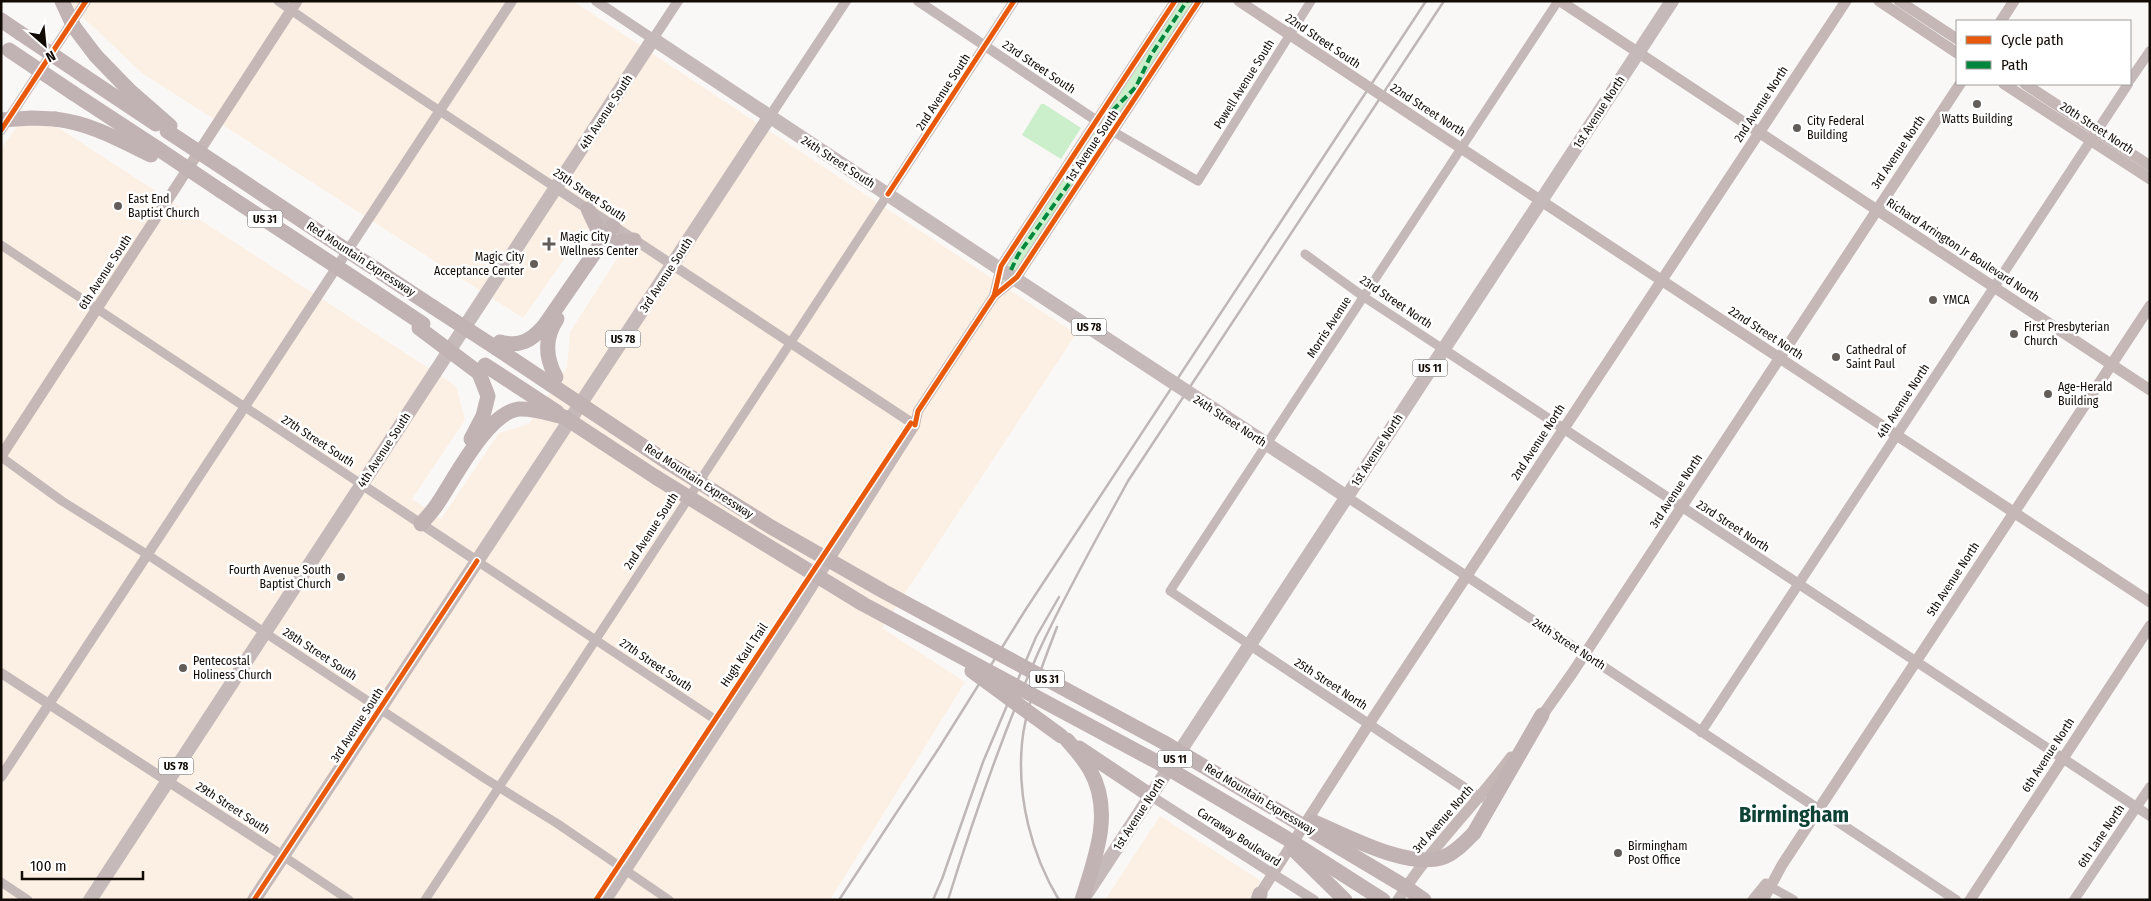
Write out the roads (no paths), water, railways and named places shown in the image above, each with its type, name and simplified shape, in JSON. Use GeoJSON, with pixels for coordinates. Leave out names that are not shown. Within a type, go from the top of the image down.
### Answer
{"type":"FeatureCollection","features":[{"type":"Feature","properties":{"kind":"highway"},"geometry":{"type":"LineString","coordinates":[[62,1],[74,28],[96,56],[169,129]]}},
{"type":"Feature","properties":{"kind":"highway"},"geometry":{"type":"LineString","coordinates":[[1,20],[84,76],[169,129]]}},
{"type":"Feature","properties":{"kind":"highway","name":"Red Mountain Expressway"},"geometry":{"type":"LineString","coordinates":[[5,47],[73,93],[154,152],[200,176],[387,300],[482,369]]}},
{"type":"Feature","properties":{"kind":"highway"},"geometry":{"type":"LineString","coordinates":[[1,120],[55,118],[100,130],[154,152]]}},
{"type":"Feature","properties":{"kind":"highway","name":"Red Mountain Expressway"},"geometry":{"type":"LineString","coordinates":[[169,129],[233,171],[255,183],[263,194],[433,307],[464,327],[498,345],[615,423],[650,443],[662,458],[741,509],[874,586],[1163,742],[1424,900]]}},
{"type":"Feature","properties":{"kind":"highway"},"geometry":{"type":"LineString","coordinates":[[588,209],[603,245]]}},
{"type":"Feature","properties":{"kind":"highway"},"geometry":{"type":"LineString","coordinates":[[498,345],[518,345],[534,338],[616,227]]}},
{"type":"Feature","properties":{"kind":"highway"},"geometry":{"type":"LineString","coordinates":[[553,380],[546,350],[548,337],[555,322],[603,245],[634,240]]}},
{"type":"Feature","properties":{"kind":"highway"},"geometry":{"type":"LineString","coordinates":[[482,369],[536,405]]}},
{"type":"Feature","properties":{"kind":"highway"},"geometry":{"type":"LineString","coordinates":[[421,524],[431,499],[470,441],[483,416],[488,396],[482,369]]}},
{"type":"Feature","properties":{"kind":"highway"},"geometry":{"type":"LineString","coordinates":[[421,524],[437,506],[490,426],[508,412],[536,405]]}},
{"type":"Feature","properties":{"kind":"highway","name":"Red Mountain Expressway"},"geometry":{"type":"LineString","coordinates":[[536,405],[564,417],[657,478],[863,604],[1159,764],[1272,829],[1384,900]]}},
{"type":"Feature","properties":{"kind":"highway"},"geometry":{"type":"LineString","coordinates":[[922,635],[1064,738],[1151,796]]}},
{"type":"Feature","properties":{"kind":"highway"},"geometry":{"type":"LineString","coordinates":[[1265,802],[1360,842],[1410,860],[1431,860],[1444,857],[1460,847],[1474,833],[1542,715]]}},
{"type":"Feature","properties":{"kind":"highway"},"geometry":{"type":"LineString","coordinates":[[1064,738],[1091,771],[1100,796],[1102,825],[1096,870],[1082,900]]}},
{"type":"Feature","properties":{"kind":"highway"},"geometry":{"type":"LineString","coordinates":[[1272,829],[1345,900]]}},
{"type":"Feature","properties":{"kind":"main road","name":"22nd Street South"},"geometry":{"type":"LineString","coordinates":[[1239,1],[1367,86]]}},
{"type":"Feature","properties":{"kind":"main road","name":"Richard Arrington Jr Boulevard North"},"geometry":{"type":"LineString","coordinates":[[1559,1],[2150,390]]}},
{"type":"Feature","properties":{"kind":"main road","name":"1st Avenue North"},"geometry":{"type":"LineString","coordinates":[[1096,870],[1151,796],[1672,1]]}},
{"type":"Feature","properties":{"kind":"main road","name":"2nd Avenue North"},"geometry":{"type":"LineString","coordinates":[[1258,898],[1369,724],[1846,1]]}},
{"type":"Feature","properties":{"kind":"main road"},"geometry":{"type":"LineString","coordinates":[[1879,1],[1956,52]]}},
{"type":"Feature","properties":{"kind":"main road"},"geometry":{"type":"LineString","coordinates":[[1899,1],[1956,38]]}},
{"type":"Feature","properties":{"kind":"main road"},"geometry":{"type":"LineString","coordinates":[[2002,20],[2014,1]]}},
{"type":"Feature","properties":{"kind":"main road","name":"6th Avenue South"},"geometry":{"type":"LineString","coordinates":[[1,457],[294,6]]}},
{"type":"Feature","properties":{"kind":"main road","name":"24th Street South"},"geometry":{"type":"LineString","coordinates":[[653,39],[1181,388]]}},
{"type":"Feature","properties":{"kind":"main road","name":"4th Avenue South"},"geometry":{"type":"LineString","coordinates":[[90,900],[653,39]]}},
{"type":"Feature","properties":{"kind":"main road","name":"3rd Avenue North"},"geometry":{"type":"LineString","coordinates":[[1398,900],[1417,871],[1480,798],[1542,715],[1682,507],[1959,85]]}},
{"type":"Feature","properties":{"kind":"main road","name":"20th Street North"},"geometry":{"type":"LineString","coordinates":[[2006,85],[2150,166]]}},
{"type":"Feature","properties":{"kind":"main road","name":"20th Street North"},"geometry":{"type":"LineString","coordinates":[[2026,85],[2150,180]]}},
{"type":"Feature","properties":{"kind":"main road","name":"22nd Street North"},"geometry":{"type":"LineString","coordinates":[[1367,86],[2150,602]]}},
{"type":"Feature","properties":{"kind":"main road","name":"3rd Avenue South"},"geometry":{"type":"LineString","coordinates":[[254,900],[770,116]]}},
{"type":"Feature","properties":{"kind":"main road","name":"5th Avenue North"},"geometry":{"type":"LineString","coordinates":[[1767,894],[1780,868],[2150,306]]}},
{"type":"Feature","properties":{"kind":"main road","name":"24th Street North"},"geometry":{"type":"LineString","coordinates":[[1181,388],[1347,497]]}},
{"type":"Feature","properties":{"kind":"main road","name":"6th Avenue North"},"geometry":{"type":"LineString","coordinates":[[1970,900],[2150,626]]}},
{"type":"Feature","properties":{"kind":"main road","name":"5th Avenue North"},"geometry":{"type":"LineString","coordinates":[[1753,900],[1780,868]]}},
{"type":"Feature","properties":{"kind":"street"},"geometry":{"type":"LineString","coordinates":[[1,130],[86,1]]}},
{"type":"Feature","properties":{"kind":"street","name":"25th Street South"},"geometry":{"type":"LineString","coordinates":[[278,1],[294,6],[440,111],[915,425]]}},
{"type":"Feature","properties":{"kind":"street"},"geometry":{"type":"LineString","coordinates":[[1,777],[512,1]]}},
{"type":"Feature","properties":{"kind":"street","name":"24th Street South"},"geometry":{"type":"LineString","coordinates":[[596,1],[653,39]]}},
{"type":"Feature","properties":{"kind":"street","name":"4th Avenue South"},"geometry":{"type":"LineString","coordinates":[[653,39],[678,1]]}},
{"type":"Feature","properties":{"kind":"street","name":"3rd Avenue South"},"geometry":{"type":"LineString","coordinates":[[770,116],[846,1]]}},
{"type":"Feature","properties":{"kind":"street","name":"23rd Street South"},"geometry":{"type":"LineString","coordinates":[[918,1],[1097,121]]}},
{"type":"Feature","properties":{"kind":"street","name":"2nd Avenue South"},"geometry":{"type":"LineString","coordinates":[[425,900],[594,638],[1014,1]]}},
{"type":"Feature","properties":{"kind":"street","name":"1st Avenue South"},"geometry":{"type":"LineString","coordinates":[[994,296],[1000,266],[1175,1]]}},
{"type":"Feature","properties":{"kind":"street","name":"1st Avenue South"},"geometry":{"type":"LineString","coordinates":[[607,900],[794,616],[915,425],[918,411],[994,296],[1017,277],[1199,1]]}},
{"type":"Feature","properties":{"kind":"street","name":"Powell Avenue South"},"geometry":{"type":"LineString","coordinates":[[1114,132],[1198,181],[1311,1]]}},
{"type":"Feature","properties":{"kind":"street","name":"Morris Avenue"},"geometry":{"type":"LineString","coordinates":[[1170,591],[1559,1]]}},
{"type":"Feature","properties":{"kind":"street"},"geometry":{"type":"LineString","coordinates":[[2131,79],[2150,51]]}},
{"type":"Feature","properties":{"kind":"street","name":"4th Avenue North"},"geometry":{"type":"LineString","coordinates":[[1701,732],[1993,286],[2127,85]]}},
{"type":"Feature","properties":{"kind":"street","name":"27th Street South"},"geometry":{"type":"LineString","coordinates":[[1,245],[722,724]]}},
{"type":"Feature","properties":{"kind":"street","name":"23rd Street North"},"geometry":{"type":"LineString","coordinates":[[1305,254],[1364,297],[2150,816]]}},
{"type":"Feature","properties":{"kind":"street","name":"28th Street South"},"geometry":{"type":"LineString","coordinates":[[1,457],[62,501],[148,555],[669,900]]}},
{"type":"Feature","properties":{"kind":"street","name":"24th Street North"},"geometry":{"type":"LineString","coordinates":[[1347,497],[1956,900]]}},
{"type":"Feature","properties":{"kind":"street","name":"25th Street North"},"geometry":{"type":"LineString","coordinates":[[1170,591],[1480,798]]}},
{"type":"Feature","properties":{"kind":"street","name":"29th Street South"},"geometry":{"type":"LineString","coordinates":[[1,673],[349,900]]}},
{"type":"Feature","properties":{"kind":"street","name":"6th Lane North"},"geometry":{"type":"LineString","coordinates":[[2074,900],[2150,787]]}},
{"type":"Feature","properties":{"kind":"street","name":"Carraway Boulevard"},"geometry":{"type":"LineString","coordinates":[[1151,796],[1314,900]]}},
{"type":"Feature","properties":{"kind":"street"},"geometry":{"type":"LineString","coordinates":[[1,882],[28,900]]}},
{"type":"Feature","properties":{"kind":"street"},"geometry":{"type":"LineString","coordinates":[[1767,894],[1794,900]]}},
{"type":"Feature","properties":{"kind":"railway"},"geometry":{"type":"LineString","coordinates":[[839,900],[939,748],[1026,609],[1426,1]]}},
{"type":"Feature","properties":{"kind":"railway"},"geometry":{"type":"LineString","coordinates":[[948,900],[990,775],[1038,653],[1070,588],[1128,481],[1444,1]]}},
{"type":"Feature","properties":{"kind":"railway"},"geometry":{"type":"LineString","coordinates":[[933,900],[983,762],[1036,637],[1059,597]]}},
{"type":"Feature","properties":{"kind":"railway"},"geometry":{"type":"LineString","coordinates":[[1057,627],[1027,715],[1021,763],[1024,804],[1028,825],[1041,864],[1059,900]]}},
{"type":"Feature","properties":{"kind":"place","name":"Watts Building"},"geometry":{"type":"Point","coordinates":[1977,104]}},
{"type":"Feature","properties":{"kind":"place","name":"City Federal Building"},"geometry":{"type":"Point","coordinates":[1797,128]}},
{"type":"Feature","properties":{"kind":"place","name":"East End Baptist Church"},"geometry":{"type":"Point","coordinates":[118,206]}},
{"type":"Feature","properties":{"kind":"place","name":"Magic City Wellness Center"},"geometry":{"type":"Point","coordinates":[549,244]}},
{"type":"Feature","properties":{"kind":"place","name":"Magic City Acceptance Center"},"geometry":{"type":"Point","coordinates":[534,264]}},
{"type":"Feature","properties":{"kind":"place","name":"YMCA"},"geometry":{"type":"Point","coordinates":[1933,300]}},
{"type":"Feature","properties":{"kind":"place","name":"First Presbyterian Church"},"geometry":{"type":"Point","coordinates":[2014,334]}},
{"type":"Feature","properties":{"kind":"place","name":"Cathedral of Saint Paul"},"geometry":{"type":"Point","coordinates":[1836,357]}},
{"type":"Feature","properties":{"kind":"place","name":"Age-Herald Building"},"geometry":{"type":"Point","coordinates":[2048,394]}},
{"type":"Feature","properties":{"kind":"place","name":"Fourth Avenue South Baptist Church"},"geometry":{"type":"Point","coordinates":[341,577]}},
{"type":"Feature","properties":{"kind":"place","name":"Pentecostal Holiness Church"},"geometry":{"type":"Point","coordinates":[183,668]}},
{"type":"Feature","properties":{"kind":"place","name":"Birmingham Post Office"},"geometry":{"type":"Point","coordinates":[1618,853]}},
{"type":"Feature","properties":{"kind":"district","name":"Birmingham"},"geometry":{"type":"Point","coordinates":[1794,814]}}]}
